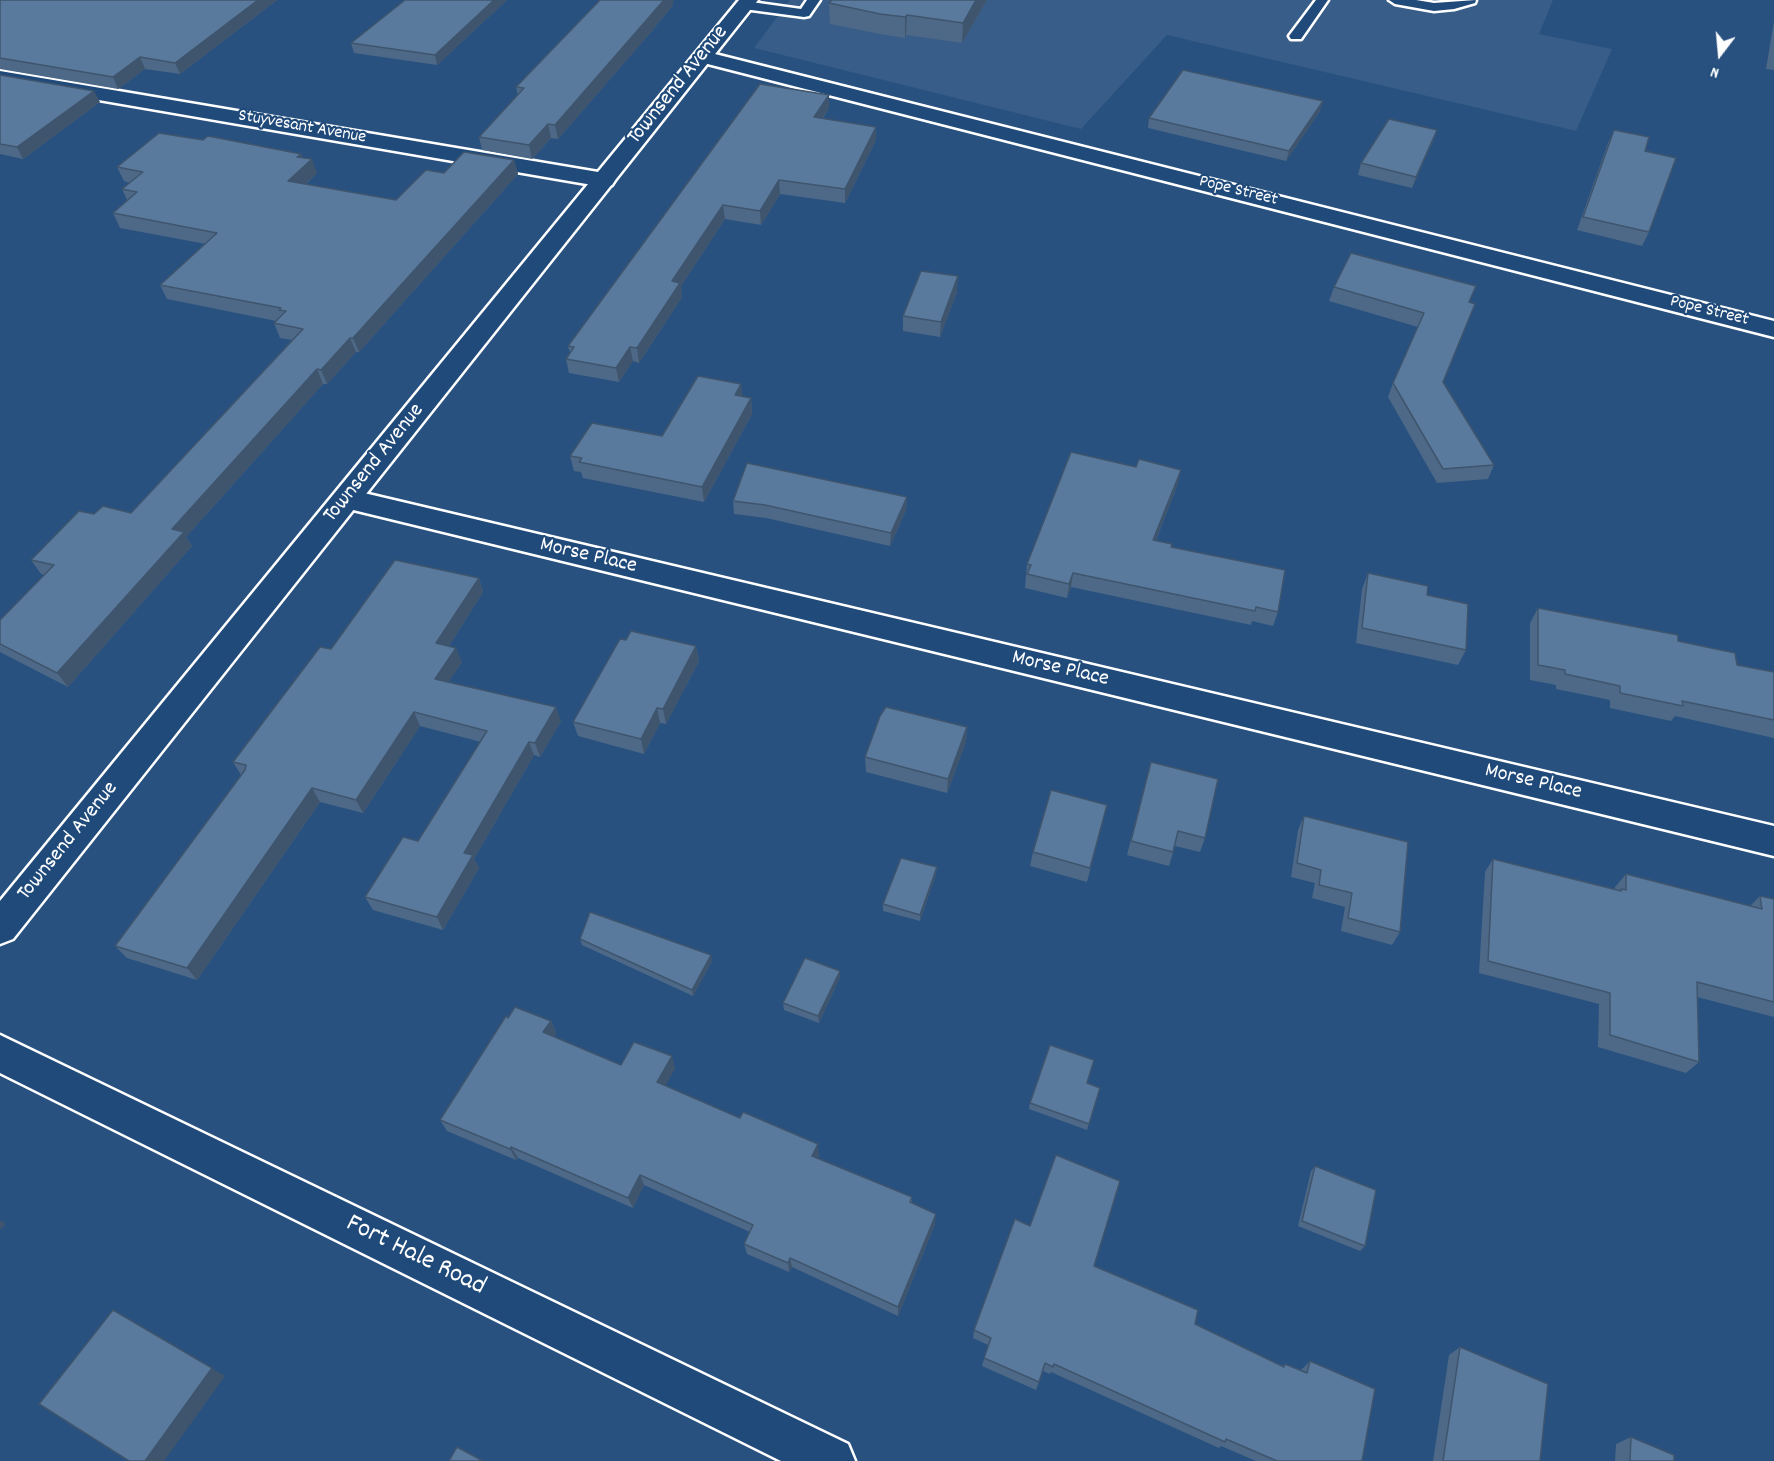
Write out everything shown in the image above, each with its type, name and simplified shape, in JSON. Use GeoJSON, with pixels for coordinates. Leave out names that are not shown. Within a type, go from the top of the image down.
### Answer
{"type":"FeatureCollection","features":[{"type":"Feature","properties":{"kind":"street","name":"Townsend Avenue"},"geometry":{"type":"LineString","coordinates":[[0,928],[746,2]]}},
{"type":"Feature","properties":{"kind":"street","name":"Pope Street"},"geometry":{"type":"LineString","coordinates":[[703,57],[1774,329]]}},
{"type":"Feature","properties":{"kind":"street","name":"Stuyvesant Avenue"},"geometry":{"type":"LineString","coordinates":[[0,77],[603,180]]}},
{"type":"Feature","properties":{"kind":"street","name":"Morse Place"},"geometry":{"type":"LineString","coordinates":[[347,499],[1774,841]]}},
{"type":"Feature","properties":{"kind":"street","name":"Fort Hale Road"},"geometry":{"type":"LineString","coordinates":[[0,1053],[831,1461]]}},
{"type":"Feature","properties":{"kind":"lane"},"geometry":{"type":"LineString","coordinates":[[746,2],[804,13],[814,0]]}},
{"type":"Feature","properties":{"kind":"lane"},"geometry":{"type":"LineString","coordinates":[[1296,36],[1322,0]]}},
{"type":"Feature","properties":{"kind":"lane"},"geometry":{"type":"LineString","coordinates":[[1395,0],[1434,7],[1449,6],[1470,0]]}},
{"type":"Feature","properties":{"kind":"shaded area"},"geometry":{"type":"Polygon","coordinates":[[[790,0],[1553,0],[1539,34],[1612,49],[1576,131],[1167,35],[1081,129],[754,48],[790,0]]]}},
{"type":"Feature","properties":{"kind":"building"},"geometry":{"type":"Polygon","coordinates":[[[0,0],[258,0],[175,63],[140,57],[113,77],[0,58],[0,0]]]}},
{"type":"Feature","properties":{"kind":"building"},"geometry":{"type":"Polygon","coordinates":[[[405,0],[494,0],[435,55],[351,43],[405,0]]]}},
{"type":"Feature","properties":{"kind":"building"},"geometry":{"type":"Polygon","coordinates":[[[600,0],[664,0],[555,125],[548,124],[529,145],[479,137],[524,88],[516,87],[600,0]]]}},
{"type":"Feature","properties":{"kind":"building"},"geometry":{"type":"Polygon","coordinates":[[[832,0],[976,0],[963,23],[907,15],[905,17],[880,14],[829,3],[832,0]]]}},
{"type":"Feature","properties":{"kind":"building"},"geometry":{"type":"Polygon","coordinates":[[[1183,70],[1323,101],[1289,151],[1149,118],[1183,70]]]}},
{"type":"Feature","properties":{"kind":"building"},"geometry":{"type":"Polygon","coordinates":[[[0,75],[94,91],[17,147],[0,144],[0,75]]]}},
{"type":"Feature","properties":{"kind":"building"},"geometry":{"type":"Polygon","coordinates":[[[760,84],[829,95],[814,117],[876,127],[845,189],[779,180],[760,211],[723,205],[672,281],[680,283],[637,348],[630,347],[616,368],[566,359],[574,347],[568,346],[760,84]]]}},
{"type":"Feature","properties":{"kind":"building"},"geometry":{"type":"Polygon","coordinates":[[[1389,119],[1437,130],[1416,177],[1361,163],[1389,119]]]}},
{"type":"Feature","properties":{"kind":"building"},"geometry":{"type":"Polygon","coordinates":[[[1614,130],[1649,137],[1645,151],[1676,158],[1649,232],[1583,217],[1614,130]]]}},
{"type":"Feature","properties":{"kind":"building"},"geometry":{"type":"Polygon","coordinates":[[[159,133],[203,140],[208,136],[301,154],[297,157],[312,159],[288,181],[396,200],[426,170],[444,173],[464,152],[514,160],[353,338],[350,338],[321,370],[317,369],[172,529],[184,532],[57,673],[0,644],[0,620],[54,565],[31,560],[79,511],[94,514],[103,506],[131,513],[303,329],[274,323],[286,311],[279,310],[281,308],[160,285],[217,233],[113,213],[137,192],[122,189],[143,172],[117,167],[159,133]]]}},
{"type":"Feature","properties":{"kind":"building"},"geometry":{"type":"Polygon","coordinates":[[[1351,253],[1476,286],[1469,302],[1475,304],[1443,382],[1494,465],[1443,469],[1393,383],[1424,313],[1334,287],[1351,253]]]}},
{"type":"Feature","properties":{"kind":"building"},"geometry":{"type":"Polygon","coordinates":[[[921,271],[958,276],[941,322],[903,316],[921,271]]]}},
{"type":"Feature","properties":{"kind":"building"},"geometry":{"type":"Polygon","coordinates":[[[698,376],[741,384],[735,395],[751,398],[702,487],[579,462],[582,458],[570,456],[592,423],[662,436],[698,376]]]}},
{"type":"Feature","properties":{"kind":"building"},"geometry":{"type":"Polygon","coordinates":[[[1071,452],[1136,467],[1139,459],[1181,470],[1153,540],[1172,544],[1171,547],[1285,570],[1278,612],[1256,607],[1255,611],[1073,573],[1069,584],[1027,574],[1031,565],[1027,564],[1071,452]]]}},
{"type":"Feature","properties":{"kind":"building"},"geometry":{"type":"Polygon","coordinates":[[[747,463],[907,497],[891,533],[765,505],[733,501],[747,463]]]}},
{"type":"Feature","properties":{"kind":"building"},"geometry":{"type":"Polygon","coordinates":[[[395,560],[479,578],[436,643],[456,648],[435,679],[556,707],[535,743],[529,742],[464,853],[473,855],[437,917],[365,897],[403,837],[418,841],[487,731],[414,712],[356,800],[312,788],[187,968],[115,946],[245,770],[246,765],[233,762],[320,647],[331,649],[395,560]]]}},
{"type":"Feature","properties":{"kind":"building"},"geometry":{"type":"Polygon","coordinates":[[[1368,573],[1428,586],[1427,595],[1468,604],[1466,650],[1362,628],[1368,573]]]}},
{"type":"Feature","properties":{"kind":"building"},"geometry":{"type":"Polygon","coordinates":[[[1538,608],[1678,635],[1678,641],[1735,653],[1737,665],[1774,672],[1774,720],[1682,701],[1683,706],[1620,693],[1620,686],[1565,674],[1565,670],[1538,665],[1538,608]]]}},
{"type":"Feature","properties":{"kind":"building"},"geometry":{"type":"Polygon","coordinates":[[[631,631],[696,646],[663,709],[657,708],[641,739],[573,722],[620,639],[626,640],[631,631]]]}},
{"type":"Feature","properties":{"kind":"building"},"geometry":{"type":"Polygon","coordinates":[[[886,707],[967,727],[948,779],[865,757],[880,716],[886,707]]]}},
{"type":"Feature","properties":{"kind":"building"},"geometry":{"type":"Polygon","coordinates":[[[1151,762],[1218,779],[1205,838],[1178,831],[1173,852],[1131,841],[1151,762]]]}},
{"type":"Feature","properties":{"kind":"building"},"geometry":{"type":"Polygon","coordinates":[[[1051,790],[1107,805],[1090,868],[1033,852],[1051,790]]]}},
{"type":"Feature","properties":{"kind":"building"},"geometry":{"type":"Polygon","coordinates":[[[1304,816],[1408,842],[1400,932],[1348,918],[1352,893],[1319,885],[1321,870],[1297,863],[1304,816]]]}},
{"type":"Feature","properties":{"kind":"building"},"geometry":{"type":"Polygon","coordinates":[[[901,858],[937,867],[920,915],[883,904],[901,858]]]}},
{"type":"Feature","properties":{"kind":"building"},"geometry":{"type":"Polygon","coordinates":[[[1493,859],[1621,891],[1621,889],[1626,890],[1626,874],[1762,909],[1760,896],[1774,899],[1774,1002],[1697,982],[1699,1062],[1610,1035],[1610,993],[1488,961],[1493,859]]]}},
{"type":"Feature","properties":{"kind":"building"},"geometry":{"type":"Polygon","coordinates":[[[590,912],[711,955],[692,990],[580,939],[590,912]]]}},
{"type":"Feature","properties":{"kind":"building"},"geometry":{"type":"Polygon","coordinates":[[[805,958],[840,971],[818,1016],[783,1003],[805,958]]]}},
{"type":"Feature","properties":{"kind":"building"},"geometry":{"type":"Polygon","coordinates":[[[515,1007],[551,1021],[543,1032],[621,1065],[634,1042],[672,1056],[657,1082],[740,1118],[743,1112],[818,1144],[812,1156],[912,1197],[910,1202],[936,1214],[898,1307],[790,1258],[788,1263],[744,1244],[753,1225],[640,1175],[628,1198],[511,1147],[510,1149],[440,1120],[506,1016],[508,1018],[515,1007]]]}},
{"type":"Feature","properties":{"kind":"building"},"geometry":{"type":"Polygon","coordinates":[[[1050,1045],[1094,1060],[1087,1083],[1100,1088],[1089,1124],[1030,1103],[1050,1045]]]}},
{"type":"Feature","properties":{"kind":"building"},"geometry":{"type":"Polygon","coordinates":[[[1056,1155],[1120,1181],[1094,1266],[1198,1310],[1195,1324],[1284,1367],[1285,1364],[1307,1373],[1310,1361],[1375,1389],[1362,1461],[1277,1461],[1226,1439],[1225,1442],[1054,1364],[1053,1367],[1045,1363],[1039,1382],[984,1358],[991,1338],[974,1330],[1015,1219],[1030,1226],[1056,1155]]]}},
{"type":"Feature","properties":{"kind":"building"},"geometry":{"type":"Polygon","coordinates":[[[1315,1166],[1376,1190],[1365,1246],[1302,1221],[1315,1166]]]}},
{"type":"Feature","properties":{"kind":"building"},"geometry":{"type":"Polygon","coordinates":[[[113,1310],[212,1368],[145,1461],[129,1461],[39,1404],[113,1310]]]}},
{"type":"Feature","properties":{"kind":"building"},"geometry":{"type":"Polygon","coordinates":[[[1460,1347],[1548,1384],[1540,1461],[1443,1461],[1460,1347]]]}},
{"type":"Feature","properties":{"kind":"building"},"geometry":{"type":"Polygon","coordinates":[[[1631,1437],[1674,1455],[1674,1461],[1630,1461],[1631,1437]]]}},
{"type":"Feature","properties":{"kind":"building"},"geometry":{"type":"Polygon","coordinates":[[[457,1447],[483,1461],[449,1461],[457,1447]]]}}]}
